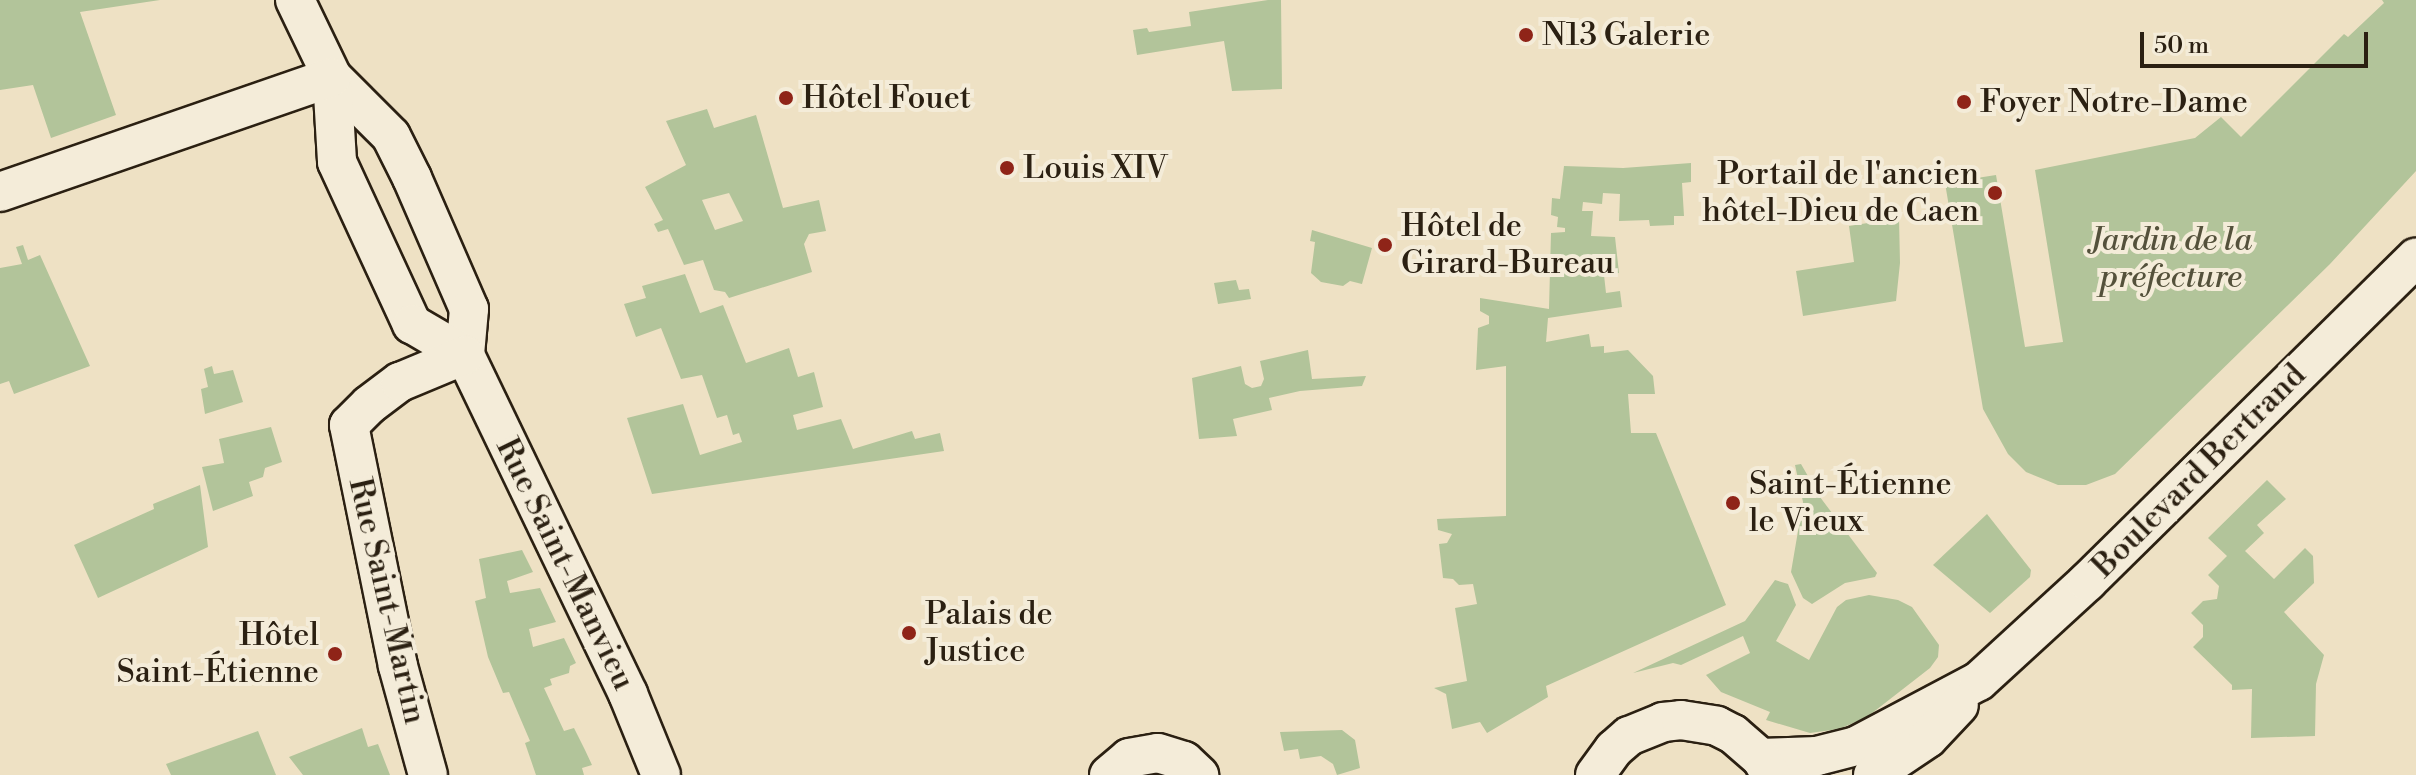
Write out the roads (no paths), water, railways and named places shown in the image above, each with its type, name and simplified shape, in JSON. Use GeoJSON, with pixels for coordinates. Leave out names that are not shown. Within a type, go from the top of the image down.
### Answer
{"type":"FeatureCollection","features":[{"type":"Feature","properties":{"kind":"main road"},"geometry":{"type":"LineString","coordinates":[[295,0],[332,77],[397,145],[469,309],[465,355],[412,324],[337,162],[332,77]]}},
{"type":"Feature","properties":{"kind":"main road"},"geometry":{"type":"LineString","coordinates":[[0,192],[332,77]]}},
{"type":"Feature","properties":{"kind":"main road","name":"Boulevard Bertrand"},"geometry":{"type":"LineString","coordinates":[[1873,775],[1928,738],[1979,681],[2087,582],[2416,257]]}},
{"type":"Feature","properties":{"kind":"main road","name":"Rue Saint-Martin"},"geometry":{"type":"LineString","coordinates":[[428,775],[398,666],[349,425],[400,382],[465,355]]}},
{"type":"Feature","properties":{"kind":"main road","name":"Rue Saint-Manvieu"},"geometry":{"type":"LineString","coordinates":[[465,355],[622,680],[661,775]]}},
{"type":"Feature","properties":{"kind":"main road","name":"Boulevard Bertrand"},"geometry":{"type":"LineString","coordinates":[[1766,766],[1856,746],[1979,681]]}},
{"type":"Feature","properties":{"kind":"main road"},"geometry":{"type":"LineString","coordinates":[[1595,775],[1614,749],[1629,736],[1663,722],[1681,720],[1717,726],[1749,745],[1766,766]]}},
{"type":"Feature","properties":{"kind":"main road"},"geometry":{"type":"LineString","coordinates":[[1109,775],[1129,758],[1158,753],[1184,761],[1199,775]]}},
{"type":"Feature","properties":{"kind":"place","name":"N13 Galerie"},"geometry":{"type":"Point","coordinates":[1526,35]}},
{"type":"Feature","properties":{"kind":"place","name":"Hôtel Fouet"},"geometry":{"type":"Point","coordinates":[786,98]}},
{"type":"Feature","properties":{"kind":"place","name":"Foyer Notre-Dame"},"geometry":{"type":"Point","coordinates":[1964,102]}},
{"type":"Feature","properties":{"kind":"place","name":"Louis XIV"},"geometry":{"type":"Point","coordinates":[1007,168]}},
{"type":"Feature","properties":{"kind":"place","name":"Portail de l'ancien hôtel-Dieu de Caen"},"geometry":{"type":"Point","coordinates":[1995,193]}},
{"type":"Feature","properties":{"kind":"place","name":"Hôtel de Girard-Bureau"},"geometry":{"type":"Point","coordinates":[1385,245]}},
{"type":"Feature","properties":{"kind":"place","name":"Saint-Étienne le Vieux"},"geometry":{"type":"Point","coordinates":[1733,503]}},
{"type":"Feature","properties":{"kind":"place","name":"Palais de Justice"},"geometry":{"type":"Point","coordinates":[909,633]}},
{"type":"Feature","properties":{"kind":"place","name":"Hôtel Saint-Étienne"},"geometry":{"type":"Point","coordinates":[335,654]}},
{"type":"Feature","properties":{"kind":"park label","name":"Jardin de la préfecture"},"geometry":{"type":"Point","coordinates":[2171,260]}}]}
